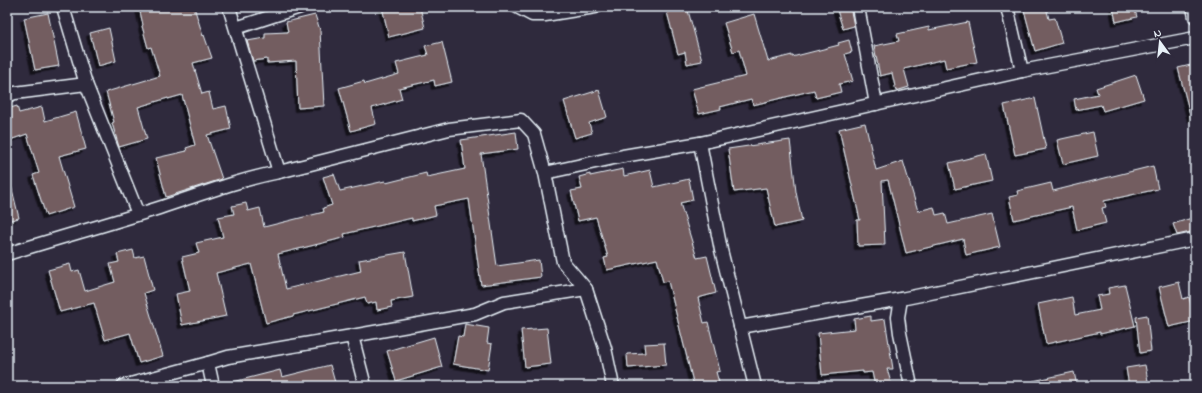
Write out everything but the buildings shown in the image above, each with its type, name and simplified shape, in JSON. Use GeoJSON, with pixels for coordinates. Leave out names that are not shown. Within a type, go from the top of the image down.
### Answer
{"type":"FeatureCollection","features":[{"type":"Feature","properties":{"kind":"street"},"geometry":{"type":"LineString","coordinates":[[63,7],[86,84],[138,214]]}},
{"type":"Feature","properties":{"kind":"street"},"geometry":{"type":"LineString","coordinates":[[229,7],[279,172]]}},
{"type":"Feature","properties":{"kind":"street"},"geometry":{"type":"LineString","coordinates":[[236,28],[300,7]]}},
{"type":"Feature","properties":{"kind":"street"},"geometry":{"type":"LineString","coordinates":[[517,7],[532,15],[545,15],[595,7]]}},
{"type":"Feature","properties":{"kind":"street"},"geometry":{"type":"LineString","coordinates":[[858,7],[876,104]]}},
{"type":"Feature","properties":{"kind":"street"},"geometry":{"type":"LineString","coordinates":[[1007,7],[1022,71]]}},
{"type":"Feature","properties":{"kind":"street"},"geometry":{"type":"LineString","coordinates":[[1193,7],[1195,17]]}},
{"type":"Feature","properties":{"kind":"street"},"geometry":{"type":"LineString","coordinates":[[545,173],[622,156],[700,143],[1022,71],[1195,38]]}},
{"type":"Feature","properties":{"kind":"street"},"geometry":{"type":"LineString","coordinates":[[7,96],[15,93],[86,84]]}},
{"type":"Feature","properties":{"kind":"street"},"geometry":{"type":"LineString","coordinates":[[7,254],[199,194],[262,176],[449,129],[521,120],[534,134],[545,173],[563,262],[586,289],[605,348],[614,386]]}},
{"type":"Feature","properties":{"kind":"street"},"geometry":{"type":"LineString","coordinates":[[700,143],[721,250],[755,386]]}},
{"type":"Feature","properties":{"kind":"street"},"geometry":{"type":"LineString","coordinates":[[740,327],[901,299],[1195,239]]}},
{"type":"Feature","properties":{"kind":"street"},"geometry":{"type":"LineString","coordinates":[[123,386],[228,357],[475,314],[504,302],[586,289]]}},
{"type":"Feature","properties":{"kind":"street"},"geometry":{"type":"LineString","coordinates":[[901,299],[898,317],[911,386]]}},
{"type":"Feature","properties":{"kind":"street"},"geometry":{"type":"LineString","coordinates":[[352,336],[365,386]]}},
{"type":"Feature","properties":{"kind":"street"},"geometry":{"type":"LineString","coordinates":[[208,363],[213,386]]}}]}
